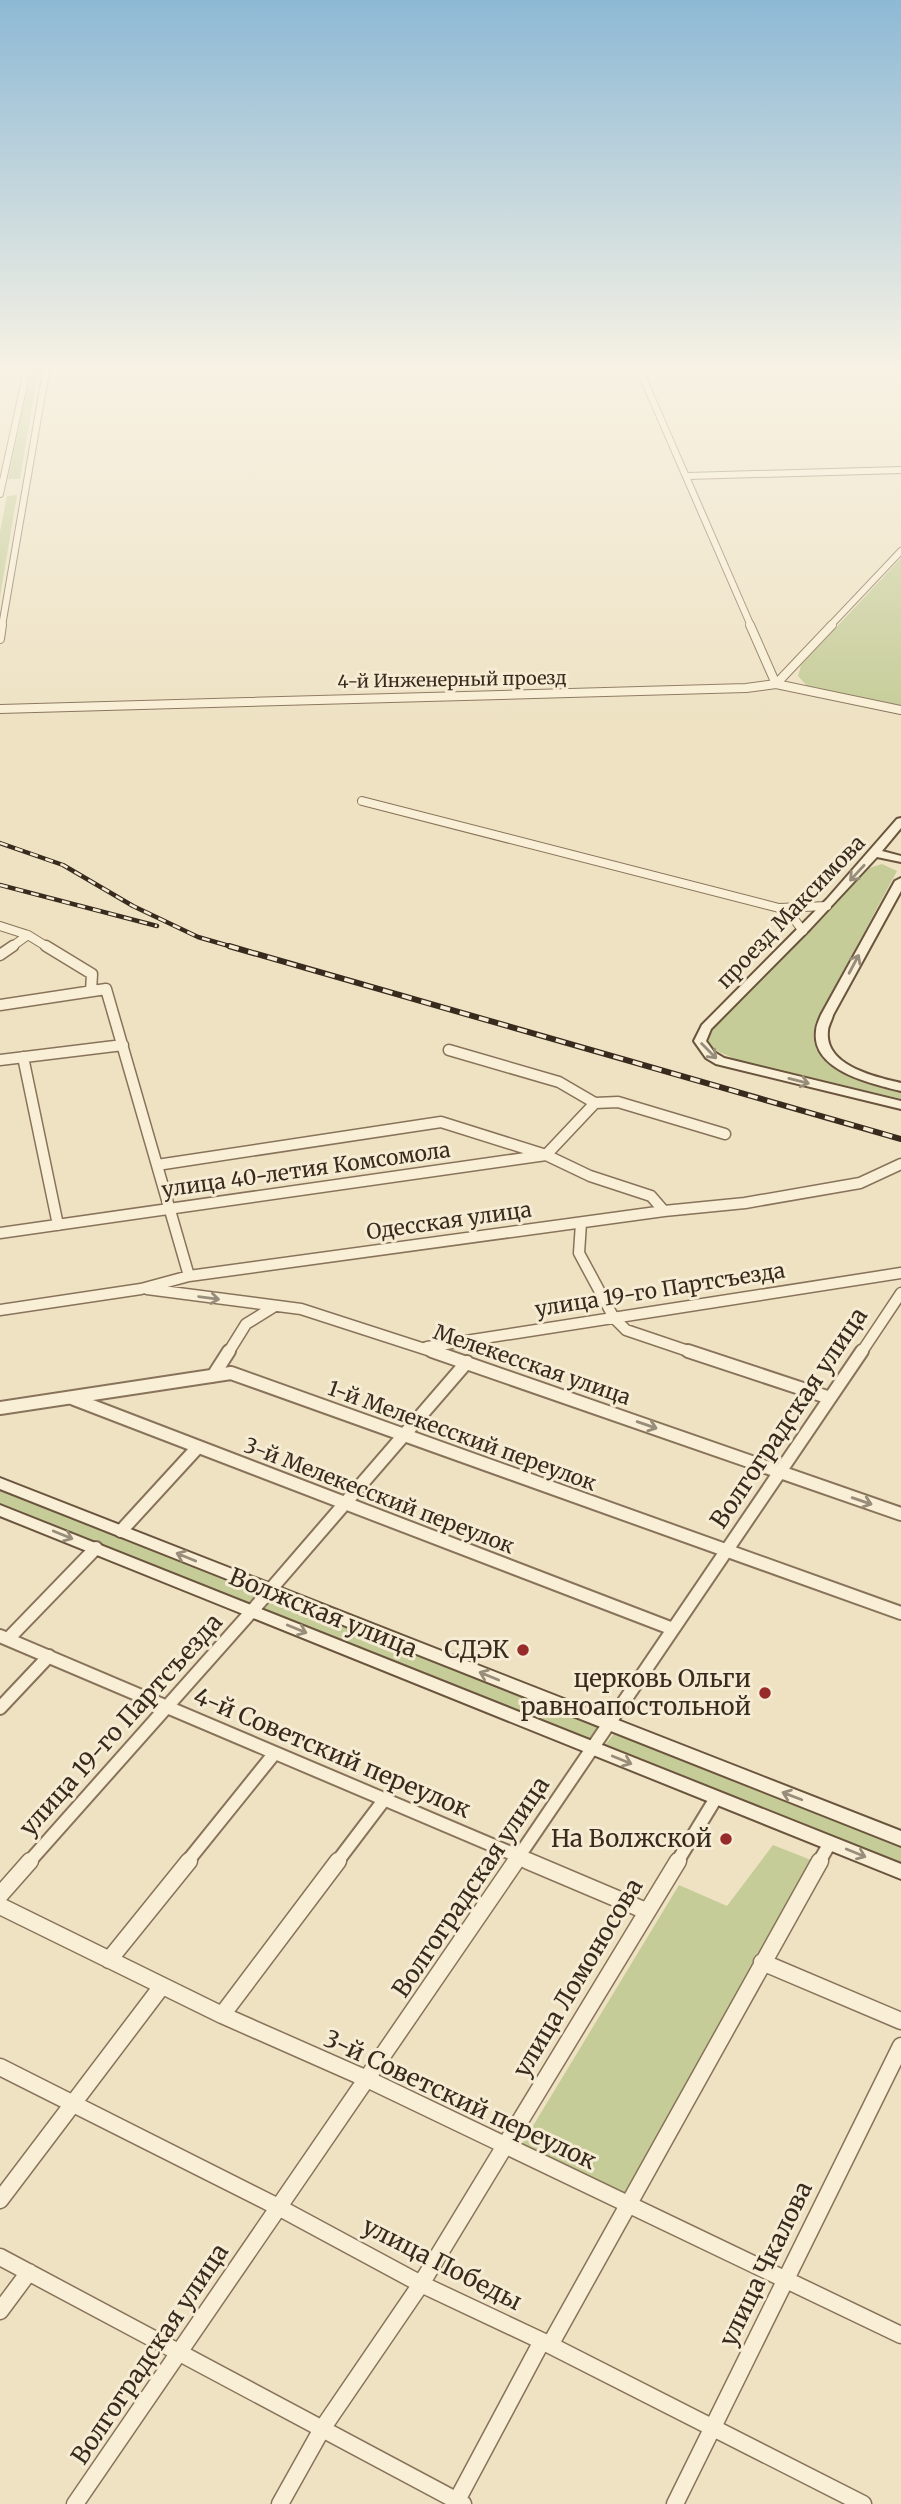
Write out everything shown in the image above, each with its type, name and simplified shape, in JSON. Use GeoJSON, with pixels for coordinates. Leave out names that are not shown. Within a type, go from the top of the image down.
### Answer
{"type":"FeatureCollection","features":[{"type":"Feature","properties":{"kind":"main road","name":"проезд Максимова"},"geometry":{"type":"LineString","coordinates":[[901,821],[876,853],[827,906],[706,1028],[700,1041],[703,1049],[720,1061],[901,1105]]}},
{"type":"Feature","properties":{"kind":"main road"},"geometry":{"type":"LineString","coordinates":[[876,853],[901,859]]}},
{"type":"Feature","properties":{"kind":"main road"},"geometry":{"type":"LineString","coordinates":[[901,881],[822,1024],[821,1042],[830,1056],[846,1069],[901,1087]]}},
{"type":"Feature","properties":{"kind":"main road","name":"Волжская улица"},"geometry":{"type":"LineString","coordinates":[[0,1483],[901,1839]]}},
{"type":"Feature","properties":{"kind":"main road","name":"Волжская улица"},"geometry":{"type":"LineString","coordinates":[[0,1510],[901,1872]]}},
{"type":"Feature","properties":{"kind":"street"},"geometry":{"type":"LineString","coordinates":[[1,491],[20,488]]}},
{"type":"Feature","properties":{"kind":"street"},"geometry":{"type":"LineString","coordinates":[[0,639],[25,488]]}},
{"type":"Feature","properties":{"kind":"street"},"geometry":{"type":"LineString","coordinates":[[693,488],[720,558],[776,684],[901,551]]}},
{"type":"Feature","properties":{"kind":"street","name":"4-й Инженерный проезд"},"geometry":{"type":"LineString","coordinates":[[0,709],[746,688],[776,684],[901,710]]}},
{"type":"Feature","properties":{"kind":"street"},"geometry":{"type":"LineString","coordinates":[[362,801],[779,908],[827,906]]}},
{"type":"Feature","properties":{"kind":"street"},"geometry":{"type":"LineString","coordinates":[[779,908],[794,919],[803,931]]}},
{"type":"Feature","properties":{"kind":"street"},"geometry":{"type":"LineString","coordinates":[[0,926],[28,935],[92,974],[91,991]]}},
{"type":"Feature","properties":{"kind":"street"},"geometry":{"type":"LineString","coordinates":[[0,955],[28,935]]}},
{"type":"Feature","properties":{"kind":"street"},"geometry":{"type":"LineString","coordinates":[[0,1004],[106,989],[189,1276]]}},
{"type":"Feature","properties":{"kind":"street"},"geometry":{"type":"LineString","coordinates":[[0,1060],[123,1045]]}},
{"type":"Feature","properties":{"kind":"street"},"geometry":{"type":"LineString","coordinates":[[449,1050],[559,1082],[594,1104],[618,1102],[725,1134]]}},
{"type":"Feature","properties":{"kind":"street"},"geometry":{"type":"LineString","coordinates":[[23,1057],[58,1225]]}},
{"type":"Feature","properties":{"kind":"street"},"geometry":{"type":"LineString","coordinates":[[547,1156],[594,1104]]}},
{"type":"Feature","properties":{"kind":"street"},"geometry":{"type":"LineString","coordinates":[[158,1165],[441,1122],[547,1156],[590,1176],[651,1196],[664,1211]]}},
{"type":"Feature","properties":{"kind":"street","name":"улица 40-летия Комсомола"},"geometry":{"type":"LineString","coordinates":[[0,1233],[547,1156]]}},
{"type":"Feature","properties":{"kind":"street","name":"Одесская улица"},"geometry":{"type":"LineString","coordinates":[[0,1310],[141,1289],[189,1276],[664,1211],[745,1203],[860,1183],[901,1164]]}},
{"type":"Feature","properties":{"kind":"street"},"geometry":{"type":"LineString","coordinates":[[581,1223],[579,1253],[614,1318],[626,1330],[831,1398]]}},
{"type":"Feature","properties":{"kind":"street","name":"улица 19-го Партсъезда"},"geometry":{"type":"LineString","coordinates":[[425,1347],[901,1273]]}},
{"type":"Feature","properties":{"kind":"street","name":"Мелекесская улица"},"geometry":{"type":"LineString","coordinates":[[141,1289],[301,1309],[425,1347],[901,1514]]}},
{"type":"Feature","properties":{"kind":"street","name":"Волгоградская улица"},"geometry":{"type":"LineString","coordinates":[[75,2504],[177,2352],[280,2208],[901,1293]]}},
{"type":"Feature","properties":{"kind":"street"},"geometry":{"type":"LineString","coordinates":[[213,1376],[246,1324],[275,1306]]}},
{"type":"Feature","properties":{"kind":"street","name":"улица 19-го Партсъезда"},"geometry":{"type":"LineString","coordinates":[[0,1895],[252,1611],[467,1362]]}},
{"type":"Feature","properties":{"kind":"street","name":"1-й Мелекесский переулок"},"geometry":{"type":"LineString","coordinates":[[0,1408],[231,1373],[901,1613]]}},
{"type":"Feature","properties":{"kind":"street","name":"3-й Мелекесский переулок"},"geometry":{"type":"LineString","coordinates":[[71,1398],[673,1629]]}},
{"type":"Feature","properties":{"kind":"street"},"geometry":{"type":"LineString","coordinates":[[121,1531],[198,1447]]}},
{"type":"Feature","properties":{"kind":"street"},"geometry":{"type":"LineString","coordinates":[[4,1637],[96,1548]]}},
{"type":"Feature","properties":{"kind":"street","name":"4-й Советский переулок"},"geometry":{"type":"LineString","coordinates":[[4,1637],[646,1912]]}},
{"type":"Feature","properties":{"kind":"street"},"geometry":{"type":"LineString","coordinates":[[0,1708],[49,1656]]}},
{"type":"Feature","properties":{"kind":"street"},"geometry":{"type":"LineString","coordinates":[[109,1960],[274,1754]]}},
{"type":"Feature","properties":{"kind":"street","name":"улица Ломоносова"},"geometry":{"type":"LineString","coordinates":[[280,2504],[322,2428],[421,2284],[716,1798]]}},
{"type":"Feature","properties":{"kind":"street"},"geometry":{"type":"LineString","coordinates":[[222,2015],[384,1800]]}},
{"type":"Feature","properties":{"kind":"street"},"geometry":{"type":"LineString","coordinates":[[0,2257],[459,2503],[546,2343],[628,2204],[830,1843]]}},
{"type":"Feature","properties":{"kind":"street","name":"3-й Советский переулок"},"geometry":{"type":"LineString","coordinates":[[0,1906],[222,2015],[367,2079],[901,2335]]}},
{"type":"Feature","properties":{"kind":"street"},"geometry":{"type":"LineString","coordinates":[[762,1962],[901,2021]]}},
{"type":"Feature","properties":{"kind":"street"},"geometry":{"type":"LineString","coordinates":[[0,2200],[162,1986]]}},
{"type":"Feature","properties":{"kind":"street","name":"улица Чкалова"},"geometry":{"type":"LineString","coordinates":[[676,2504],[901,2046]]}},
{"type":"Feature","properties":{"kind":"street","name":"улица Победы"},"geometry":{"type":"LineString","coordinates":[[0,2067],[280,2208],[421,2284],[546,2343],[863,2504]]}},
{"type":"Feature","properties":{"kind":"street"},"geometry":{"type":"LineString","coordinates":[[0,2311],[29,2272]]}},
{"type":"Feature","properties":{"kind":"green space"},"geometry":{"type":"Polygon","coordinates":[[[17,495],[0,597],[0,532],[7,496],[17,495]]]}},
{"type":"Feature","properties":{"kind":"green space"},"geometry":{"type":"Polygon","coordinates":[[[901,558],[901,707],[808,687],[798,676],[801,665],[901,558]]]}},
{"type":"Feature","properties":{"kind":"green space"},"geometry":{"type":"Polygon","coordinates":[[[882,864],[897,871],[816,1022],[814,1038],[818,1051],[827,1062],[856,1078],[901,1091],[901,1099],[737,1060],[715,1050],[707,1040],[711,1029],[869,868],[882,864]]]}},
{"type":"Feature","properties":{"kind":"green space"},"geometry":{"type":"Polygon","coordinates":[[[0,1489],[261,1593],[249,1605],[0,1504],[0,1489]]]}},
{"type":"Feature","properties":{"kind":"green space"},"geometry":{"type":"Polygon","coordinates":[[[271,1597],[601,1729],[592,1742],[260,1609],[271,1597]]]}},
{"type":"Feature","properties":{"kind":"green space"},"geometry":{"type":"Polygon","coordinates":[[[614,1734],[901,1847],[901,1863],[605,1745],[614,1734]]]}},
{"type":"Feature","properties":{"kind":"green space"},"geometry":{"type":"Polygon","coordinates":[[[773,1845],[816,1862],[629,2195],[522,2144],[679,1885],[727,1906],[773,1845]]]}},
{"type":"Feature","properties":{"kind":"railway"},"geometry":{"type":"LineString","coordinates":[[0,843],[63,865],[133,906],[198,937],[236,948]]}},
{"type":"Feature","properties":{"kind":"railway"},"geometry":{"type":"LineString","coordinates":[[0,885],[157,926]]}},
{"type":"Feature","properties":{"kind":"railway"},"geometry":{"type":"LineString","coordinates":[[229,946],[901,1139]]}},
{"type":"Feature","properties":{"kind":"place","name":"СДЭК"},"geometry":{"type":"Point","coordinates":[523,1650]}},
{"type":"Feature","properties":{"kind":"place","name":"церковь Ольги равноапостольной"},"geometry":{"type":"Point","coordinates":[765,1693]}},
{"type":"Feature","properties":{"kind":"place","name":"На Волжской"},"geometry":{"type":"Point","coordinates":[726,1839]}}]}
